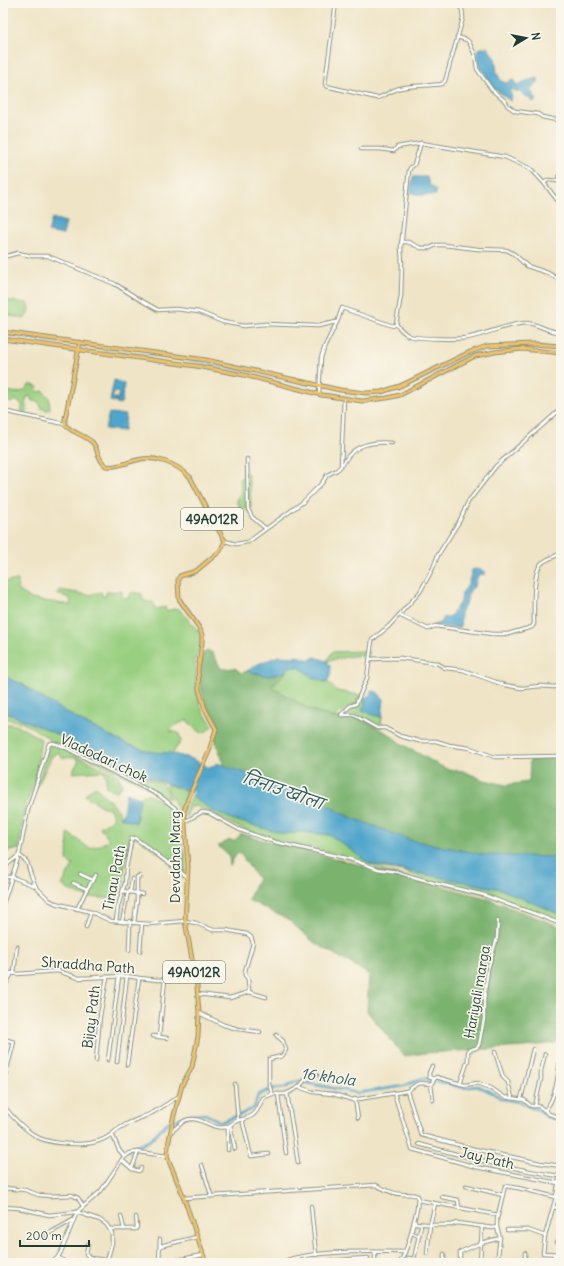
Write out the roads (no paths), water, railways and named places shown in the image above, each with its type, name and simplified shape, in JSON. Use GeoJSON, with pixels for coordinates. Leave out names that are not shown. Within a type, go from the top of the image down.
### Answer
{"type":"FeatureCollection","features":[{"type":"Feature","properties":{"kind":"main road"},"geometry":{"type":"LineString","coordinates":[[3,332],[206,360],[320,386],[351,392],[366,393],[381,392],[408,383],[482,347],[494,345],[534,344],[561,346]]}},
{"type":"Feature","properties":{"kind":"main road"},"geometry":{"type":"LineString","coordinates":[[3,339],[196,366],[244,375],[319,394],[362,401],[393,397],[421,385],[475,356],[522,350],[561,353]]}},
{"type":"Feature","properties":{"kind":"main road"},"geometry":{"type":"LineString","coordinates":[[65,424],[80,342]]}},
{"type":"Feature","properties":{"kind":"main road","name":"49A012R"},"geometry":{"type":"LineString","coordinates":[[65,424],[69,429],[92,443],[96,448],[101,461],[106,466],[122,465],[137,459],[154,459],[172,465],[185,472],[190,477],[210,517],[226,541]]}},
{"type":"Feature","properties":{"kind":"main road","name":"Devdaha Marg"},"geometry":{"type":"LineString","coordinates":[[167,1156],[173,1119],[182,1085],[192,1067],[198,1036],[198,994],[186,922],[188,867],[184,811],[209,751],[216,729],[205,709],[199,689],[198,670],[202,635],[200,629],[181,603],[178,594],[178,581],[182,576],[196,571],[220,551],[226,541]]}},
{"type":"Feature","properties":{"kind":"main road"},"geometry":{"type":"LineString","coordinates":[[167,1156],[184,1198],[206,1263]]}},
{"type":"Feature","properties":{"kind":"street"},"geometry":{"type":"LineString","coordinates":[[336,3],[326,86],[377,98],[398,89],[410,86],[442,84],[445,81],[463,18],[462,9],[455,3]]}},
{"type":"Feature","properties":{"kind":"street"},"geometry":{"type":"LineString","coordinates":[[457,37],[469,42],[475,55],[477,69],[492,90],[505,101],[508,106],[515,111],[538,114],[542,117],[561,121]]}},
{"type":"Feature","properties":{"kind":"street"},"geometry":{"type":"LineString","coordinates":[[420,143],[414,166],[410,167],[409,170],[400,254],[402,264],[401,296],[396,324],[402,332],[411,336],[424,337],[466,338],[509,326],[528,323],[546,330],[561,332]]}},
{"type":"Feature","properties":{"kind":"street"},"geometry":{"type":"LineString","coordinates":[[361,149],[394,151],[396,147],[420,143],[505,157],[531,170],[544,183],[561,205]]}},
{"type":"Feature","properties":{"kind":"street"},"geometry":{"type":"LineString","coordinates":[[544,183],[548,180],[557,181],[561,172]]}},
{"type":"Feature","properties":{"kind":"street"},"geometry":{"type":"LineString","coordinates":[[402,242],[408,242],[421,248],[444,245],[478,249],[506,250],[514,254],[527,266],[548,273],[561,281]]}},
{"type":"Feature","properties":{"kind":"street"},"geometry":{"type":"LineString","coordinates":[[3,257],[18,253],[32,256],[48,256],[115,284],[158,310],[176,309],[199,312],[223,322],[244,326],[279,324],[318,326],[336,322]]}},
{"type":"Feature","properties":{"kind":"street"},"geometry":{"type":"LineString","coordinates":[[319,394],[321,358],[342,308],[393,326],[396,324]]}},
{"type":"Feature","properties":{"kind":"street"},"geometry":{"type":"LineString","coordinates":[[341,466],[344,398]]}},
{"type":"Feature","properties":{"kind":"street"},"geometry":{"type":"LineString","coordinates":[[561,409],[501,462],[468,502],[460,520],[438,555],[420,592],[389,626],[372,640],[367,678],[360,697],[356,704],[350,706],[340,715],[354,715],[377,728],[385,728],[400,736],[419,741],[436,741],[449,745],[470,748],[495,757],[561,756]]}},
{"type":"Feature","properties":{"kind":"street"},"geometry":{"type":"LineString","coordinates":[[3,411],[65,424]]}},
{"type":"Feature","properties":{"kind":"street"},"geometry":{"type":"LineString","coordinates":[[226,541],[236,544],[244,544],[255,537],[265,528],[303,502],[322,483],[327,475],[337,470],[341,466],[349,453],[366,444],[381,442],[392,443]]}},
{"type":"Feature","properties":{"kind":"street"},"geometry":{"type":"LineString","coordinates":[[247,459],[248,509],[252,517],[265,528]]}},
{"type":"Feature","properties":{"kind":"street"},"geometry":{"type":"LineString","coordinates":[[399,615],[428,630],[435,626],[492,634],[508,634],[532,627],[534,624],[536,575],[542,563],[547,561],[550,557],[561,553]]}},
{"type":"Feature","properties":{"kind":"street"},"geometry":{"type":"LineString","coordinates":[[370,659],[400,658],[437,663],[445,668],[463,670],[504,685],[522,688],[561,686]]}},
{"type":"Feature","properties":{"kind":"street","name":"Vladodari chok"},"geometry":{"type":"LineString","coordinates":[[3,904],[19,855],[28,810],[49,744],[53,743],[62,746],[160,796],[175,808],[184,822]]}},
{"type":"Feature","properties":{"kind":"street"},"geometry":{"type":"LineString","coordinates":[[184,822],[202,812],[209,813],[240,830],[275,842],[350,859],[378,869],[397,872],[484,895],[561,924]]}},
{"type":"Feature","properties":{"kind":"street","name":"Tinau Path"},"geometry":{"type":"LineString","coordinates":[[116,921],[118,906],[125,883],[125,873],[132,838],[136,838],[187,876]]}},
{"type":"Feature","properties":{"kind":"street"},"geometry":{"type":"LineString","coordinates":[[3,868],[19,855],[27,862],[37,889]]}},
{"type":"Feature","properties":{"kind":"street"},"geometry":{"type":"LineString","coordinates":[[80,874],[93,880]]}},
{"type":"Feature","properties":{"kind":"street"},"geometry":{"type":"LineString","coordinates":[[77,909],[96,875]]}},
{"type":"Feature","properties":{"kind":"street","name":"Tinau Path"},"geometry":{"type":"LineString","coordinates":[[129,950],[137,894],[137,877],[140,876]]}},
{"type":"Feature","properties":{"kind":"street"},"geometry":{"type":"LineString","coordinates":[[3,877],[12,877],[28,883],[49,900],[90,912],[111,921],[142,924],[186,922],[196,923],[213,930],[226,930],[247,934],[251,937],[253,943],[245,973],[248,979],[249,992]]}},
{"type":"Feature","properties":{"kind":"street","name":"Tinau Path"},"geometry":{"type":"LineString","coordinates":[[122,922],[132,879]]}},
{"type":"Feature","properties":{"kind":"street"},"geometry":{"type":"LineString","coordinates":[[73,883],[87,889]]}},
{"type":"Feature","properties":{"kind":"street"},"geometry":{"type":"LineString","coordinates":[[122,891],[142,894]]}},
{"type":"Feature","properties":{"kind":"street"},"geometry":{"type":"LineString","coordinates":[[86,927],[90,912]]}},
{"type":"Feature","properties":{"kind":"street","name":"Hariyali marga"},"geometry":{"type":"LineString","coordinates":[[460,1084],[468,1060],[468,1052],[479,1045],[484,1019],[484,1000],[488,969],[497,938],[498,920]]}},
{"type":"Feature","properties":{"kind":"street"},"geometry":{"type":"LineString","coordinates":[[140,951],[142,924]]}},
{"type":"Feature","properties":{"kind":"street"},"geometry":{"type":"LineString","coordinates":[[3,990],[13,973],[17,946]]}},
{"type":"Feature","properties":{"kind":"street","name":"Shraddha Path"},"geometry":{"type":"LineString","coordinates":[[3,972],[58,971],[79,978],[127,976],[166,980],[195,979]]}},
{"type":"Feature","properties":{"kind":"street"},"geometry":{"type":"LineString","coordinates":[[108,1060],[119,976]]}},
{"type":"Feature","properties":{"kind":"street"},"geometry":{"type":"LineString","coordinates":[[117,1062],[127,976]]}},
{"type":"Feature","properties":{"kind":"street","name":"Bijay Path"},"geometry":{"type":"LineString","coordinates":[[96,1060],[101,1010],[107,977]]}},
{"type":"Feature","properties":{"kind":"street"},"geometry":{"type":"LineString","coordinates":[[127,1065],[138,978]]}},
{"type":"Feature","properties":{"kind":"street"},"geometry":{"type":"LineString","coordinates":[[159,1037],[166,980]]}},
{"type":"Feature","properties":{"kind":"street"},"geometry":{"type":"LineString","coordinates":[[198,994],[230,998],[249,992],[266,997]]}},
{"type":"Feature","properties":{"kind":"street"},"geometry":{"type":"LineString","coordinates":[[199,1013],[224,1025],[238,1029],[260,1032]]}},
{"type":"Feature","properties":{"kind":"street"},"geometry":{"type":"LineString","coordinates":[[272,1094],[269,1084],[270,1059],[282,1056],[286,1050],[283,1041],[276,1035]]}},
{"type":"Feature","properties":{"kind":"street"},"geometry":{"type":"LineString","coordinates":[[153,1036],[167,1038]]}},
{"type":"Feature","properties":{"kind":"street"},"geometry":{"type":"LineString","coordinates":[[3,1040],[14,1042],[3,1084]]}},
{"type":"Feature","properties":{"kind":"street"},"geometry":{"type":"LineString","coordinates":[[521,1099],[533,1049]]}},
{"type":"Feature","properties":{"kind":"street"},"geometry":{"type":"LineString","coordinates":[[495,1052],[503,1077],[508,1082],[512,1098]]}},
{"type":"Feature","properties":{"kind":"street"},"geometry":{"type":"LineString","coordinates":[[536,1106],[541,1079],[540,1071],[545,1054]]}},
{"type":"Feature","properties":{"kind":"street"},"geometry":{"type":"LineString","coordinates":[[545,1110],[550,1105],[560,1060]]}},
{"type":"Feature","properties":{"kind":"street"},"geometry":{"type":"LineString","coordinates":[[432,1066],[429,1077],[434,1079],[436,1077],[465,1085],[478,1083],[491,1088],[504,1097],[524,1100],[531,1106],[539,1106],[549,1114],[561,1118]]}},
{"type":"Feature","properties":{"kind":"street"},"geometry":{"type":"LineString","coordinates":[[172,1131],[186,1120],[195,1119],[220,1128],[229,1126],[238,1120],[254,1115],[263,1098],[272,1094],[287,1094],[299,1087],[306,1080],[317,1075]]}},
{"type":"Feature","properties":{"kind":"street"},"geometry":{"type":"LineString","coordinates":[[433,1100],[431,1084],[434,1079]]}},
{"type":"Feature","properties":{"kind":"street"},"geometry":{"type":"LineString","coordinates":[[235,1084],[238,1120]]}},
{"type":"Feature","properties":{"kind":"street"},"geometry":{"type":"LineString","coordinates":[[299,1087],[313,1092],[333,1094],[355,1100],[394,1092],[407,1091],[416,1084],[431,1084]]}},
{"type":"Feature","properties":{"kind":"street"},"geometry":{"type":"LineString","coordinates":[[407,1091],[421,1135],[474,1149],[561,1167],[556,1197],[543,1253],[561,1254]]}},
{"type":"Feature","properties":{"kind":"street","name":"Jay Path"},"geometry":{"type":"LineString","coordinates":[[394,1092],[412,1149],[469,1165],[558,1184]]}},
{"type":"Feature","properties":{"kind":"street"},"geometry":{"type":"LineString","coordinates":[[278,1094],[286,1153]]}},
{"type":"Feature","properties":{"kind":"street"},"geometry":{"type":"LineString","coordinates":[[287,1094],[298,1163]]}},
{"type":"Feature","properties":{"kind":"street"},"geometry":{"type":"LineString","coordinates":[[3,1105],[22,1126],[38,1137],[63,1143],[83,1144],[96,1142],[112,1134],[136,1119],[150,1114],[180,1095]]}},
{"type":"Feature","properties":{"kind":"street"},"geometry":{"type":"LineString","coordinates":[[355,1100],[358,1118]]}},
{"type":"Feature","properties":{"kind":"street"},"geometry":{"type":"LineString","coordinates":[[242,1119],[251,1156],[269,1154]]}},
{"type":"Feature","properties":{"kind":"street"},"geometry":{"type":"LineString","coordinates":[[229,1126],[235,1149]]}},
{"type":"Feature","properties":{"kind":"street"},"geometry":{"type":"LineString","coordinates":[[228,1150],[229,1126]]}},
{"type":"Feature","properties":{"kind":"street"},"geometry":{"type":"LineString","coordinates":[[112,1134],[119,1150],[125,1157]]}},
{"type":"Feature","properties":{"kind":"street"},"geometry":{"type":"LineString","coordinates":[[419,1144],[474,1160],[559,1176]]}},
{"type":"Feature","properties":{"kind":"street"},"geometry":{"type":"LineString","coordinates":[[52,1263],[58,1257],[65,1243],[77,1212],[101,1191],[125,1157],[130,1153],[138,1152],[167,1156]]}},
{"type":"Feature","properties":{"kind":"street"},"geometry":{"type":"LineString","coordinates":[[132,1168],[138,1152]]}},
{"type":"Feature","properties":{"kind":"street"},"geometry":{"type":"LineString","coordinates":[[122,1160],[132,1168],[140,1170]]}},
{"type":"Feature","properties":{"kind":"street"},"geometry":{"type":"LineString","coordinates":[[202,1165],[211,1195]]}},
{"type":"Feature","properties":{"kind":"street"},"geometry":{"type":"LineString","coordinates":[[184,1198],[376,1185],[390,1192],[415,1194],[418,1196],[418,1200],[412,1233],[405,1254],[400,1263]]}},
{"type":"Feature","properties":{"kind":"street"},"geometry":{"type":"LineString","coordinates":[[466,1186],[503,1194]]}},
{"type":"Feature","properties":{"kind":"street"},"geometry":{"type":"LineString","coordinates":[[497,1263],[500,1238],[497,1227],[498,1215],[505,1186],[556,1197]]}},
{"type":"Feature","properties":{"kind":"street"},"geometry":{"type":"LineString","coordinates":[[3,1188],[25,1190],[39,1195],[72,1195],[78,1198],[83,1206]]}},
{"type":"Feature","properties":{"kind":"street"},"geometry":{"type":"LineString","coordinates":[[557,1188],[561,1189]]}},
{"type":"Feature","properties":{"kind":"street"},"geometry":{"type":"LineString","coordinates":[[442,1197],[458,1200],[459,1208]]}},
{"type":"Feature","properties":{"kind":"street"},"geometry":{"type":"LineString","coordinates":[[418,1200],[498,1215]]}},
{"type":"Feature","properties":{"kind":"street"},"geometry":{"type":"LineString","coordinates":[[427,1254],[430,1225],[435,1204]]}},
{"type":"Feature","properties":{"kind":"street"},"geometry":{"type":"LineString","coordinates":[[311,1206],[316,1255]]}},
{"type":"Feature","properties":{"kind":"street"},"geometry":{"type":"LineString","coordinates":[[3,1207],[19,1208],[49,1215],[77,1212],[100,1220],[110,1229],[113,1238],[105,1262]]}},
{"type":"Feature","properties":{"kind":"street"},"geometry":{"type":"LineString","coordinates":[[553,1208],[561,1209]]}},
{"type":"Feature","properties":{"kind":"street"},"geometry":{"type":"LineString","coordinates":[[121,1216],[124,1229]]}},
{"type":"Feature","properties":{"kind":"street"},"geometry":{"type":"LineString","coordinates":[[110,1229],[137,1228],[136,1217]]}},
{"type":"Feature","properties":{"kind":"street"},"geometry":{"type":"LineString","coordinates":[[46,1234],[61,1228],[74,1219]]}},
{"type":"Feature","properties":{"kind":"street"},"geometry":{"type":"LineString","coordinates":[[414,1221],[416,1223],[430,1225],[451,1225],[457,1223],[482,1225],[493,1228],[497,1227]]}},
{"type":"Feature","properties":{"kind":"street"},"geometry":{"type":"LineString","coordinates":[[480,1263],[482,1225]]}},
{"type":"Feature","properties":{"kind":"street"},"geometry":{"type":"LineString","coordinates":[[413,1263],[421,1226]]}},
{"type":"Feature","properties":{"kind":"street"},"geometry":{"type":"LineString","coordinates":[[507,1230],[528,1230],[546,1236]]}},
{"type":"Feature","properties":{"kind":"street"},"geometry":{"type":"LineString","coordinates":[[412,1233],[419,1236]]}},
{"type":"Feature","properties":{"kind":"street"},"geometry":{"type":"LineString","coordinates":[[160,1246],[197,1237]]}},
{"type":"Feature","properties":{"kind":"street"},"geometry":{"type":"LineString","coordinates":[[460,1263],[460,1252],[481,1243],[500,1238]]}},
{"type":"Feature","properties":{"kind":"street"},"geometry":{"type":"LineString","coordinates":[[160,1239],[160,1263],[203,1255]]}},
{"type":"Feature","properties":{"kind":"street"},"geometry":{"type":"LineString","coordinates":[[557,1242],[561,1241]]}},
{"type":"Feature","properties":{"kind":"street"},"geometry":{"type":"LineString","coordinates":[[88,1244],[86,1256],[90,1258],[105,1262],[150,1263]]}},
{"type":"Feature","properties":{"kind":"street"},"geometry":{"type":"LineString","coordinates":[[278,1263],[297,1257],[316,1255],[367,1252],[405,1254]]}},
{"type":"Feature","properties":{"kind":"street"},"geometry":{"type":"LineString","coordinates":[[375,1253],[375,1263]]}},
{"type":"Feature","properties":{"kind":"street"},"geometry":{"type":"LineString","coordinates":[[525,1253],[525,1263]]}},
{"type":"Feature","properties":{"kind":"street"},"geometry":{"type":"LineString","coordinates":[[444,1254],[444,1263]]}},
{"type":"Feature","properties":{"kind":"street"},"geometry":{"type":"LineString","coordinates":[[554,1254],[554,1263]]}},
{"type":"Feature","properties":{"kind":"street"},"geometry":{"type":"LineString","coordinates":[[58,1257],[66,1263]]}},
{"type":"Feature","properties":{"kind":"street"},"geometry":{"type":"LineString","coordinates":[[363,1258],[363,1263]]}},
{"type":"Feature","properties":{"kind":"street"},"geometry":{"type":"LineString","coordinates":[[306,1263],[368,1258]]}},
{"type":"Feature","properties":{"kind":"street"},"geometry":{"type":"LineString","coordinates":[[408,1258],[414,1259]]}},
{"type":"Feature","properties":{"kind":"water"},"geometry":{"type":"Polygon","coordinates":[[[487,47],[495,58],[497,73],[501,81],[506,83],[513,80],[517,85],[538,78],[538,82],[530,89],[537,100],[534,102],[520,92],[509,89],[512,97],[510,101],[495,90],[480,69],[477,52],[478,49],[487,47]]]}},
{"type":"Feature","properties":{"kind":"water"},"geometry":{"type":"Polygon","coordinates":[[[413,177],[427,177],[429,184],[436,190],[436,195],[419,195],[410,192],[413,177]]]}},
{"type":"Feature","properties":{"kind":"water"},"geometry":{"type":"Polygon","coordinates":[[[52,218],[66,222],[63,235],[48,232],[52,218]]]}},
{"type":"Feature","properties":{"kind":"water"},"geometry":{"type":"Polygon","coordinates":[[[114,380],[124,384],[122,401],[120,404],[116,403],[117,398],[120,398],[117,397],[119,394],[115,392],[112,397],[116,398],[115,402],[110,401],[114,380]]]}},
{"type":"Feature","properties":{"kind":"water"},"geometry":{"type":"Polygon","coordinates":[[[109,413],[126,415],[124,431],[105,429],[109,413]]]}},
{"type":"Feature","properties":{"kind":"water"},"geometry":{"type":"Polygon","coordinates":[[[475,569],[485,571],[485,574],[478,575],[475,586],[468,594],[467,601],[461,613],[460,627],[455,628],[433,625],[442,622],[443,618],[449,617],[454,611],[461,601],[462,593],[468,585],[472,570],[475,569]]]}},
{"type":"Feature","properties":{"kind":"water"},"geometry":{"type":"Polygon","coordinates":[[[279,656],[301,657],[309,660],[315,657],[327,661],[331,669],[330,677],[324,682],[312,677],[299,667],[287,667],[286,672],[268,676],[247,671],[258,664],[279,656]]]}},
{"type":"Feature","properties":{"kind":"water","name":"तिनाउ खोला"},"geometry":{"type":"Polygon","coordinates":[[[3,676],[24,685],[42,698],[81,721],[124,743],[152,752],[169,753],[190,758],[210,768],[217,763],[263,779],[331,807],[345,815],[410,840],[485,855],[553,857],[561,860],[561,915],[500,889],[370,864],[330,835],[302,832],[284,834],[234,820],[211,810],[192,796],[193,791],[189,789],[188,791],[116,766],[84,752],[61,736],[3,711],[3,676]]]}},
{"type":"Feature","properties":{"kind":"water"},"geometry":{"type":"Polygon","coordinates":[[[371,691],[377,692],[384,699],[382,717],[362,710],[365,704],[363,698],[369,696],[371,691]]]}},
{"type":"Feature","properties":{"kind":"water"},"geometry":{"type":"Polygon","coordinates":[[[126,793],[140,798],[136,823],[121,818],[126,793]]]}},
{"type":"Feature","properties":{"kind":"waterway"},"geometry":{"type":"LineString","coordinates":[[3,335],[77,345]]}},
{"type":"Feature","properties":{"kind":"waterway"},"geometry":{"type":"LineString","coordinates":[[81,346],[194,361],[318,389]]}},
{"type":"Feature","properties":{"kind":"waterway"},"geometry":{"type":"LineString","coordinates":[[467,355],[511,346],[561,349]]}},
{"type":"Feature","properties":{"kind":"waterway"},"geometry":{"type":"LineString","coordinates":[[321,390],[350,396],[380,395],[403,388],[425,378],[457,360]]}},
{"type":"Feature","properties":{"kind":"waterway","name":"16 khola"},"geometry":{"type":"LineString","coordinates":[[126,1151],[149,1141],[168,1122],[190,1115],[205,1114],[221,1122],[254,1108],[258,1095],[271,1089],[285,1088],[297,1081],[357,1093],[404,1086],[423,1078],[432,1080]]}},
{"type":"Feature","properties":{"kind":"waterway"},"geometry":{"type":"LineString","coordinates":[[436,1081],[463,1088],[478,1086],[502,1099],[520,1102],[539,1110],[547,1117],[561,1121]]}}]}
